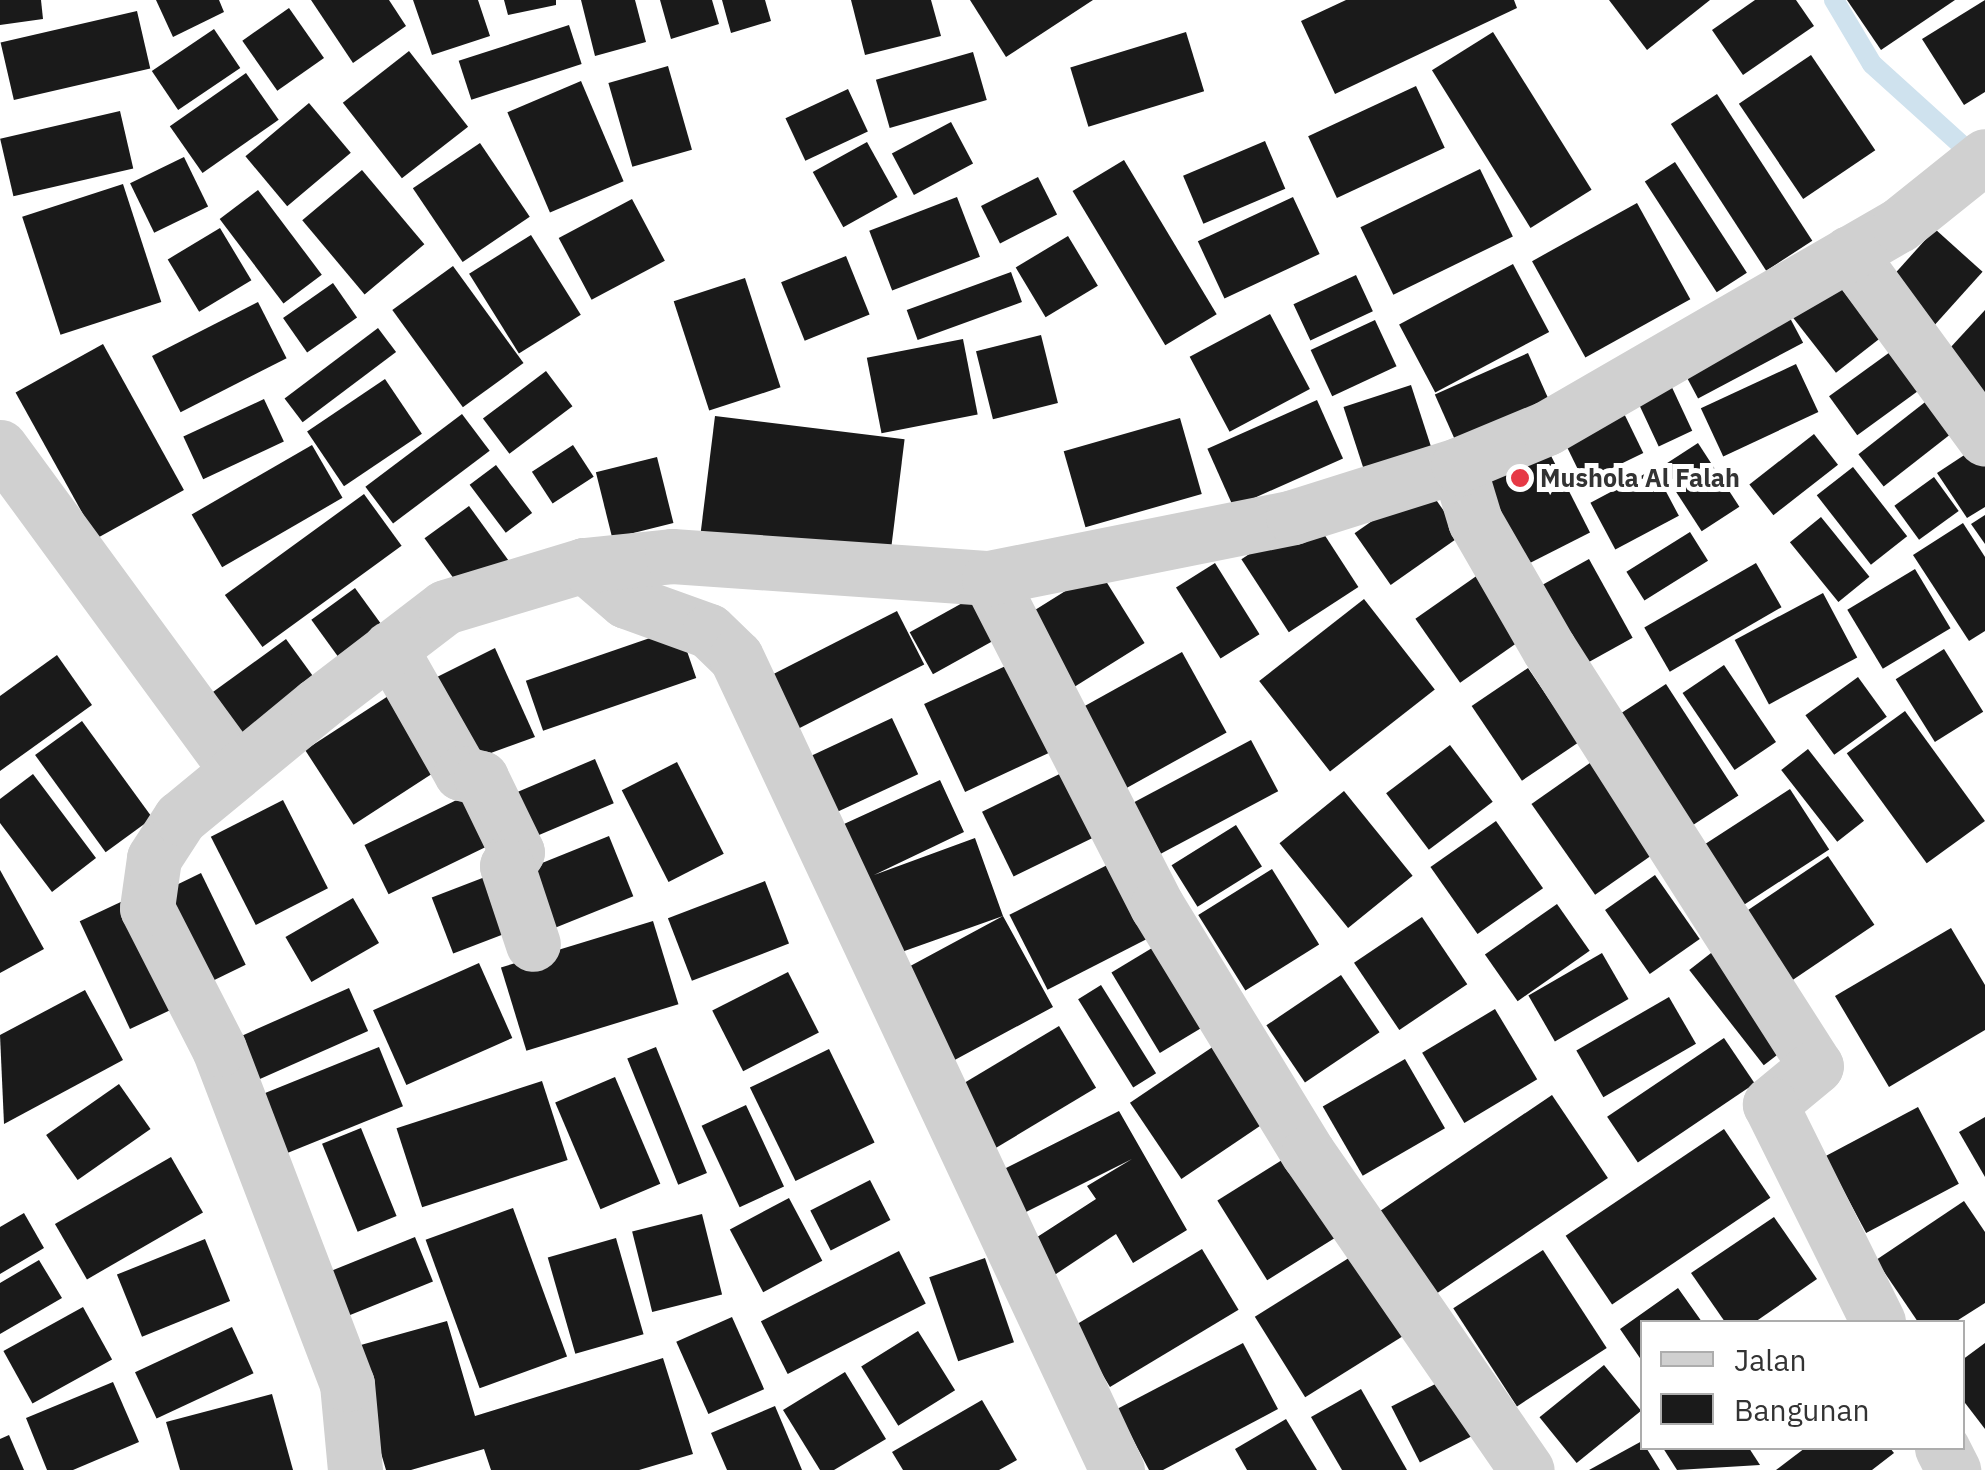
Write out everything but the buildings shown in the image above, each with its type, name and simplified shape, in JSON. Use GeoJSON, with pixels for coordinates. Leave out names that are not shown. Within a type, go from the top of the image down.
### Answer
{"type":"FeatureCollection","features":[{"type":"Feature","properties":{"kind":"street"},"geometry":{"type":"LineString","coordinates":[[355,1470],[347,1384],[220,1049],[147,908],[154,858],[180,818],[236,771],[445,607],[584,565],[672,556],[988,578],[1293,517],[1458,465],[1547,428],[1900,225],[1985,156]]}},
{"type":"Feature","properties":{"kind":"street"},"geometry":{"type":"LineString","coordinates":[[1849,253],[1985,439]]}},
{"type":"Feature","properties":{"kind":"street"},"geometry":{"type":"LineString","coordinates":[[0,447],[236,771]]}},
{"type":"Feature","properties":{"kind":"street"},"geometry":{"type":"LineString","coordinates":[[1458,465],[1474,521],[1549,648],[1816,1066],[1770,1104],[1877,1320]]}},
{"type":"Feature","properties":{"kind":"street"},"geometry":{"type":"LineString","coordinates":[[584,565],[626,601],[709,631],[751,681],[1116,1470]]}},
{"type":"Feature","properties":{"kind":"street"},"geometry":{"type":"LineString","coordinates":[[988,578],[1158,906],[1308,1152],[1527,1470]]}},
{"type":"Feature","properties":{"kind":"street"},"geometry":{"type":"LineString","coordinates":[[390,648],[461,773],[481,778],[516,852],[507,866],[533,944]]}},
{"type":"Feature","properties":{"kind":"waterway"},"geometry":{"type":"LineString","coordinates":[[1834,0],[1872,64],[1976,158]]}},
{"type":"Feature","properties":{"kind":"place","name":"Mushola Al Falah"},"geometry":{"type":"Point","coordinates":[1520,478]}}]}
